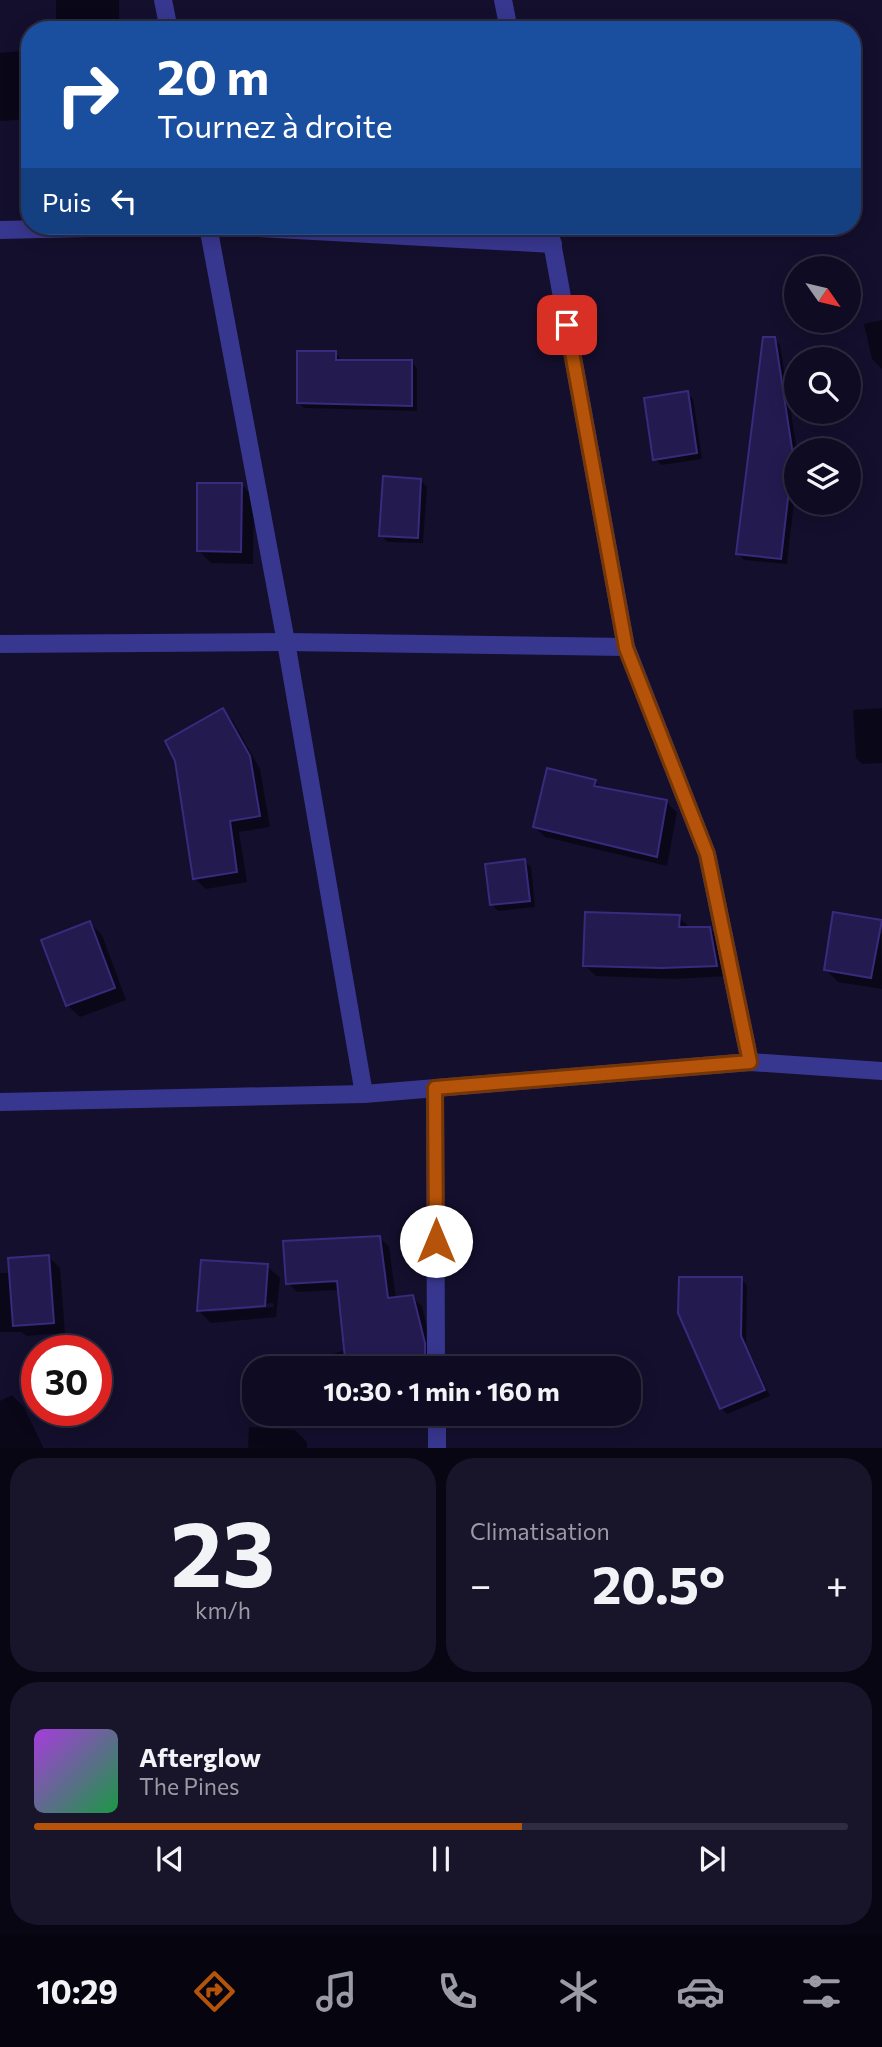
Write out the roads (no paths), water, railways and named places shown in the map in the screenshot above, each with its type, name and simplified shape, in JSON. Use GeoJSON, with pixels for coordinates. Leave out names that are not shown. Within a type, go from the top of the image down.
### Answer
{"type":"FeatureCollection","features":[{"type":"Feature","properties":{"kind":"street"},"geometry":{"type":"LineString","coordinates":[[163,0],[167,21]]}},
{"type":"Feature","properties":{"kind":"street"},"geometry":{"type":"LineString","coordinates":[[503,0],[507,21]]}},
{"type":"Feature","properties":{"kind":"street"},"geometry":{"type":"LineString","coordinates":[[0,230],[21,230]]}},
{"type":"Feature","properties":{"kind":"street"},"geometry":{"type":"LineString","coordinates":[[210,235],[286,642],[364,1094]]}},
{"type":"Feature","properties":{"kind":"street"},"geometry":{"type":"LineString","coordinates":[[386,235],[553,244]]}},
{"type":"Feature","properties":{"kind":"street"},"geometry":{"type":"LineString","coordinates":[[551,235],[626,648],[707,854],[750,1062]]}},
{"type":"Feature","properties":{"kind":"street"},"geometry":{"type":"LineString","coordinates":[[0,644],[286,642],[626,648]]}},
{"type":"Feature","properties":{"kind":"street"},"geometry":{"type":"LineString","coordinates":[[0,1102],[364,1094],[750,1062],[882,1071]]}},
{"type":"Feature","properties":{"kind":"street"},"geometry":{"type":"LineString","coordinates":[[435,1088],[436,1356]]}},
{"type":"Feature","properties":{"kind":"street"},"geometry":{"type":"LineString","coordinates":[[437,1426],[437,1448]]}}]}
